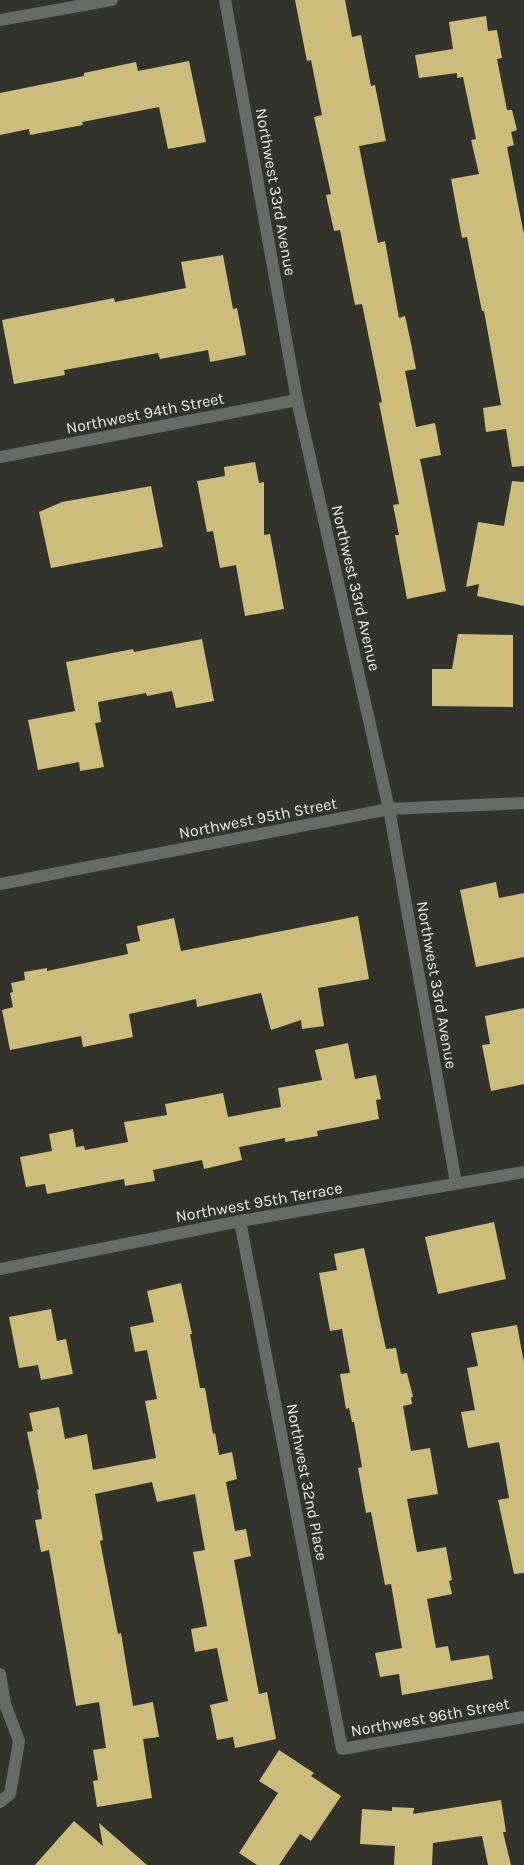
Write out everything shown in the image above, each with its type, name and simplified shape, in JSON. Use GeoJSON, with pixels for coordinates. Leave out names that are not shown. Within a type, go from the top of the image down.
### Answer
{"type":"FeatureCollection","features":[{"type":"Feature","properties":{"kind":"street"},"geometry":{"type":"LineString","coordinates":[[0,20],[112,0]]}},
{"type":"Feature","properties":{"kind":"street","name":"Northwest 33rd Avenue"},"geometry":{"type":"LineString","coordinates":[[225,0],[297,400],[389,809],[456,1183]]}},
{"type":"Feature","properties":{"kind":"street","name":"Northwest 94th Street"},"geometry":{"type":"LineString","coordinates":[[0,457],[297,400]]}},
{"type":"Feature","properties":{"kind":"street","name":"Northwest 95th Street"},"geometry":{"type":"LineString","coordinates":[[0,884],[389,809],[524,803]]}},
{"type":"Feature","properties":{"kind":"street","name":"Northwest 95th Terrace"},"geometry":{"type":"LineString","coordinates":[[0,1269],[240,1221],[524,1172]]}},
{"type":"Feature","properties":{"kind":"street","name":"Northwest 32nd Place"},"geometry":{"type":"LineString","coordinates":[[240,1221],[342,1749]]}},
{"type":"Feature","properties":{"kind":"street"},"geometry":{"type":"LineString","coordinates":[[0,1674],[5,1704],[19,1741],[10,1794],[0,1802]]}},
{"type":"Feature","properties":{"kind":"street","name":"Northwest 96th Street"},"geometry":{"type":"LineString","coordinates":[[342,1749],[524,1717]]}},
{"type":"Feature","properties":{"kind":"building"},"geometry":{"type":"Polygon","coordinates":[[[295,0],[345,0],[352,37],[361,35],[371,86],[375,85],[386,141],[359,146],[378,243],[385,241],[399,318],[405,316],[411,343],[416,369],[405,371],[416,427],[435,423],[441,455],[420,459],[446,591],[407,599],[395,535],[399,535],[393,505],[399,504],[379,403],[382,402],[362,304],[355,305],[340,230],[334,231],[326,195],[331,194],[314,117],[322,115],[311,60],[307,61],[295,0]]]}},
{"type":"Feature","properties":{"kind":"building"},"geometry":{"type":"Polygon","coordinates":[[[486,16],[488,31],[497,30],[502,58],[497,59],[507,110],[512,110],[517,130],[511,132],[514,145],[507,147],[524,235],[524,466],[512,467],[506,429],[486,432],[483,408],[501,405],[484,311],[482,311],[467,237],[462,238],[451,179],[479,174],[471,140],[476,139],[463,77],[457,78],[457,73],[419,78],[415,55],[453,49],[449,22],[486,16]]]}},
{"type":"Feature","properties":{"kind":"building"},"geometry":{"type":"Polygon","coordinates":[[[189,61],[206,142],[168,149],[159,107],[82,122],[83,125],[30,135],[29,129],[0,135],[0,93],[84,76],[84,73],[136,62],[138,71],[189,61]]]}},
{"type":"Feature","properties":{"kind":"building"},"geometry":{"type":"Polygon","coordinates":[[[223,255],[233,309],[237,308],[246,355],[210,362],[208,350],[160,359],[158,353],[64,370],[65,375],[14,384],[2,320],[114,298],[115,302],[186,288],[181,262],[223,255]]]}},
{"type":"Feature","properties":{"kind":"building"},"geometry":{"type":"Polygon","coordinates":[[[255,462],[259,483],[264,482],[264,535],[270,534],[284,609],[245,616],[236,565],[220,568],[213,531],[207,532],[197,481],[225,476],[224,467],[255,462]]]}},
{"type":"Feature","properties":{"kind":"building"},"geometry":{"type":"Polygon","coordinates":[[[512,481],[524,482],[524,606],[477,596],[479,584],[466,587],[478,522],[504,526],[512,481]]]}},
{"type":"Feature","properties":{"kind":"building"},"geometry":{"type":"Polygon","coordinates":[[[151,486],[163,547],[51,568],[39,512],[62,502],[151,486]]]}},
{"type":"Feature","properties":{"kind":"building"},"geometry":{"type":"Polygon","coordinates":[[[458,634],[513,635],[513,707],[432,706],[432,669],[452,669],[458,634]]]}},
{"type":"Feature","properties":{"kind":"building"},"geometry":{"type":"Polygon","coordinates":[[[202,639],[214,701],[176,708],[172,691],[147,696],[146,693],[98,702],[101,722],[95,723],[104,767],[80,771],[79,762],[38,770],[28,720],[75,711],[66,662],[133,649],[134,652],[202,639]]]}},
{"type":"Feature","properties":{"kind":"building"},"geometry":{"type":"Polygon","coordinates":[[[496,882],[499,898],[524,893],[524,957],[476,967],[460,890],[496,882]]]}},
{"type":"Feature","properties":{"kind":"building"},"geometry":{"type":"Polygon","coordinates":[[[358,916],[369,979],[318,988],[324,1026],[302,1029],[301,1020],[271,1030],[261,993],[197,1007],[196,999],[129,1014],[133,1037],[83,1047],[81,1036],[10,1050],[2,1010],[13,1007],[10,993],[13,992],[11,983],[25,980],[24,972],[47,968],[47,971],[128,954],[126,944],[140,941],[137,926],[174,918],[181,951],[358,916]]]}},
{"type":"Feature","properties":{"kind":"building"},"geometry":{"type":"Polygon","coordinates":[[[524,1008],[524,1084],[491,1091],[482,1045],[490,1044],[485,1016],[524,1008]]]}},
{"type":"Feature","properties":{"kind":"building"},"geometry":{"type":"Polygon","coordinates":[[[348,1043],[355,1079],[376,1075],[381,1099],[376,1100],[379,1119],[317,1131],[318,1136],[285,1142],[285,1138],[239,1147],[242,1160],[204,1169],[202,1160],[153,1170],[155,1181],[125,1186],[124,1179],[47,1194],[45,1184],[26,1187],[20,1157],[52,1151],[49,1134],[73,1129],[76,1147],[84,1146],[85,1150],[128,1142],[124,1122],[167,1115],[165,1104],[223,1093],[228,1117],[281,1107],[278,1088],[322,1080],[315,1050],[348,1043]]]}},
{"type":"Feature","properties":{"kind":"building"},"geometry":{"type":"Polygon","coordinates":[[[494,1222],[506,1279],[438,1294],[425,1237],[494,1222]]]}},
{"type":"Feature","properties":{"kind":"building"},"geometry":{"type":"Polygon","coordinates":[[[364,1248],[386,1349],[396,1348],[401,1374],[407,1373],[413,1397],[411,1397],[412,1404],[403,1406],[411,1451],[430,1448],[438,1494],[407,1499],[417,1552],[446,1547],[452,1580],[449,1581],[452,1594],[427,1599],[436,1648],[448,1646],[451,1661],[489,1655],[493,1679],[402,1695],[399,1674],[380,1677],[375,1653],[402,1648],[391,1584],[385,1585],[371,1512],[366,1513],[358,1468],[362,1467],[354,1422],[352,1422],[349,1408],[346,1409],[340,1374],[350,1373],[342,1329],[330,1331],[319,1273],[337,1270],[334,1254],[364,1248]]]}},
{"type":"Feature","properties":{"kind":"building"},"geometry":{"type":"Polygon","coordinates":[[[181,1283],[192,1334],[190,1334],[200,1388],[205,1388],[213,1434],[215,1433],[219,1455],[232,1452],[237,1479],[226,1482],[235,1531],[246,1529],[251,1556],[234,1560],[259,1694],[267,1692],[276,1739],[235,1748],[233,1737],[217,1740],[210,1705],[228,1701],[217,1648],[195,1652],[191,1629],[207,1626],[193,1552],[205,1550],[195,1494],[157,1502],[152,1482],[95,1494],[103,1540],[100,1541],[118,1634],[121,1633],[133,1706],[153,1702],[159,1737],[143,1739],[152,1798],[97,1807],[93,1781],[98,1780],[93,1750],[106,1748],[99,1702],[76,1706],[49,1550],[41,1552],[35,1520],[42,1519],[37,1490],[39,1489],[27,1432],[33,1431],[29,1413],[59,1407],[65,1439],[87,1434],[93,1470],[156,1458],[145,1401],[157,1399],[147,1350],[135,1352],[130,1327],[154,1322],[147,1291],[181,1283]]]}},
{"type":"Feature","properties":{"kind":"building"},"geometry":{"type":"Polygon","coordinates":[[[51,1309],[57,1341],[66,1339],[73,1374],[41,1380],[38,1365],[19,1368],[9,1317],[51,1309]]]}},
{"type":"Feature","properties":{"kind":"building"},"geometry":{"type":"Polygon","coordinates":[[[517,1325],[524,1363],[524,1573],[514,1574],[498,1500],[509,1498],[499,1442],[468,1448],[461,1412],[475,1410],[467,1368],[478,1366],[471,1333],[517,1325]]]}},
{"type":"Feature","properties":{"kind":"building"},"geometry":{"type":"Polygon","coordinates":[[[279,1750],[314,1773],[311,1776],[341,1796],[311,1841],[300,1834],[279,1865],[257,1865],[239,1853],[278,1793],[259,1781],[279,1750]]]}},
{"type":"Feature","properties":{"kind":"building"},"geometry":{"type":"Polygon","coordinates":[[[501,1800],[506,1832],[503,1832],[511,1865],[488,1865],[482,1836],[433,1843],[432,1865],[394,1865],[395,1846],[360,1844],[362,1809],[392,1811],[392,1807],[414,1808],[413,1814],[501,1800]]]}},
{"type":"Feature","properties":{"kind":"building"},"geometry":{"type":"Polygon","coordinates":[[[74,1821],[103,1846],[99,1823],[147,1865],[35,1865],[74,1821]]]}}]}
